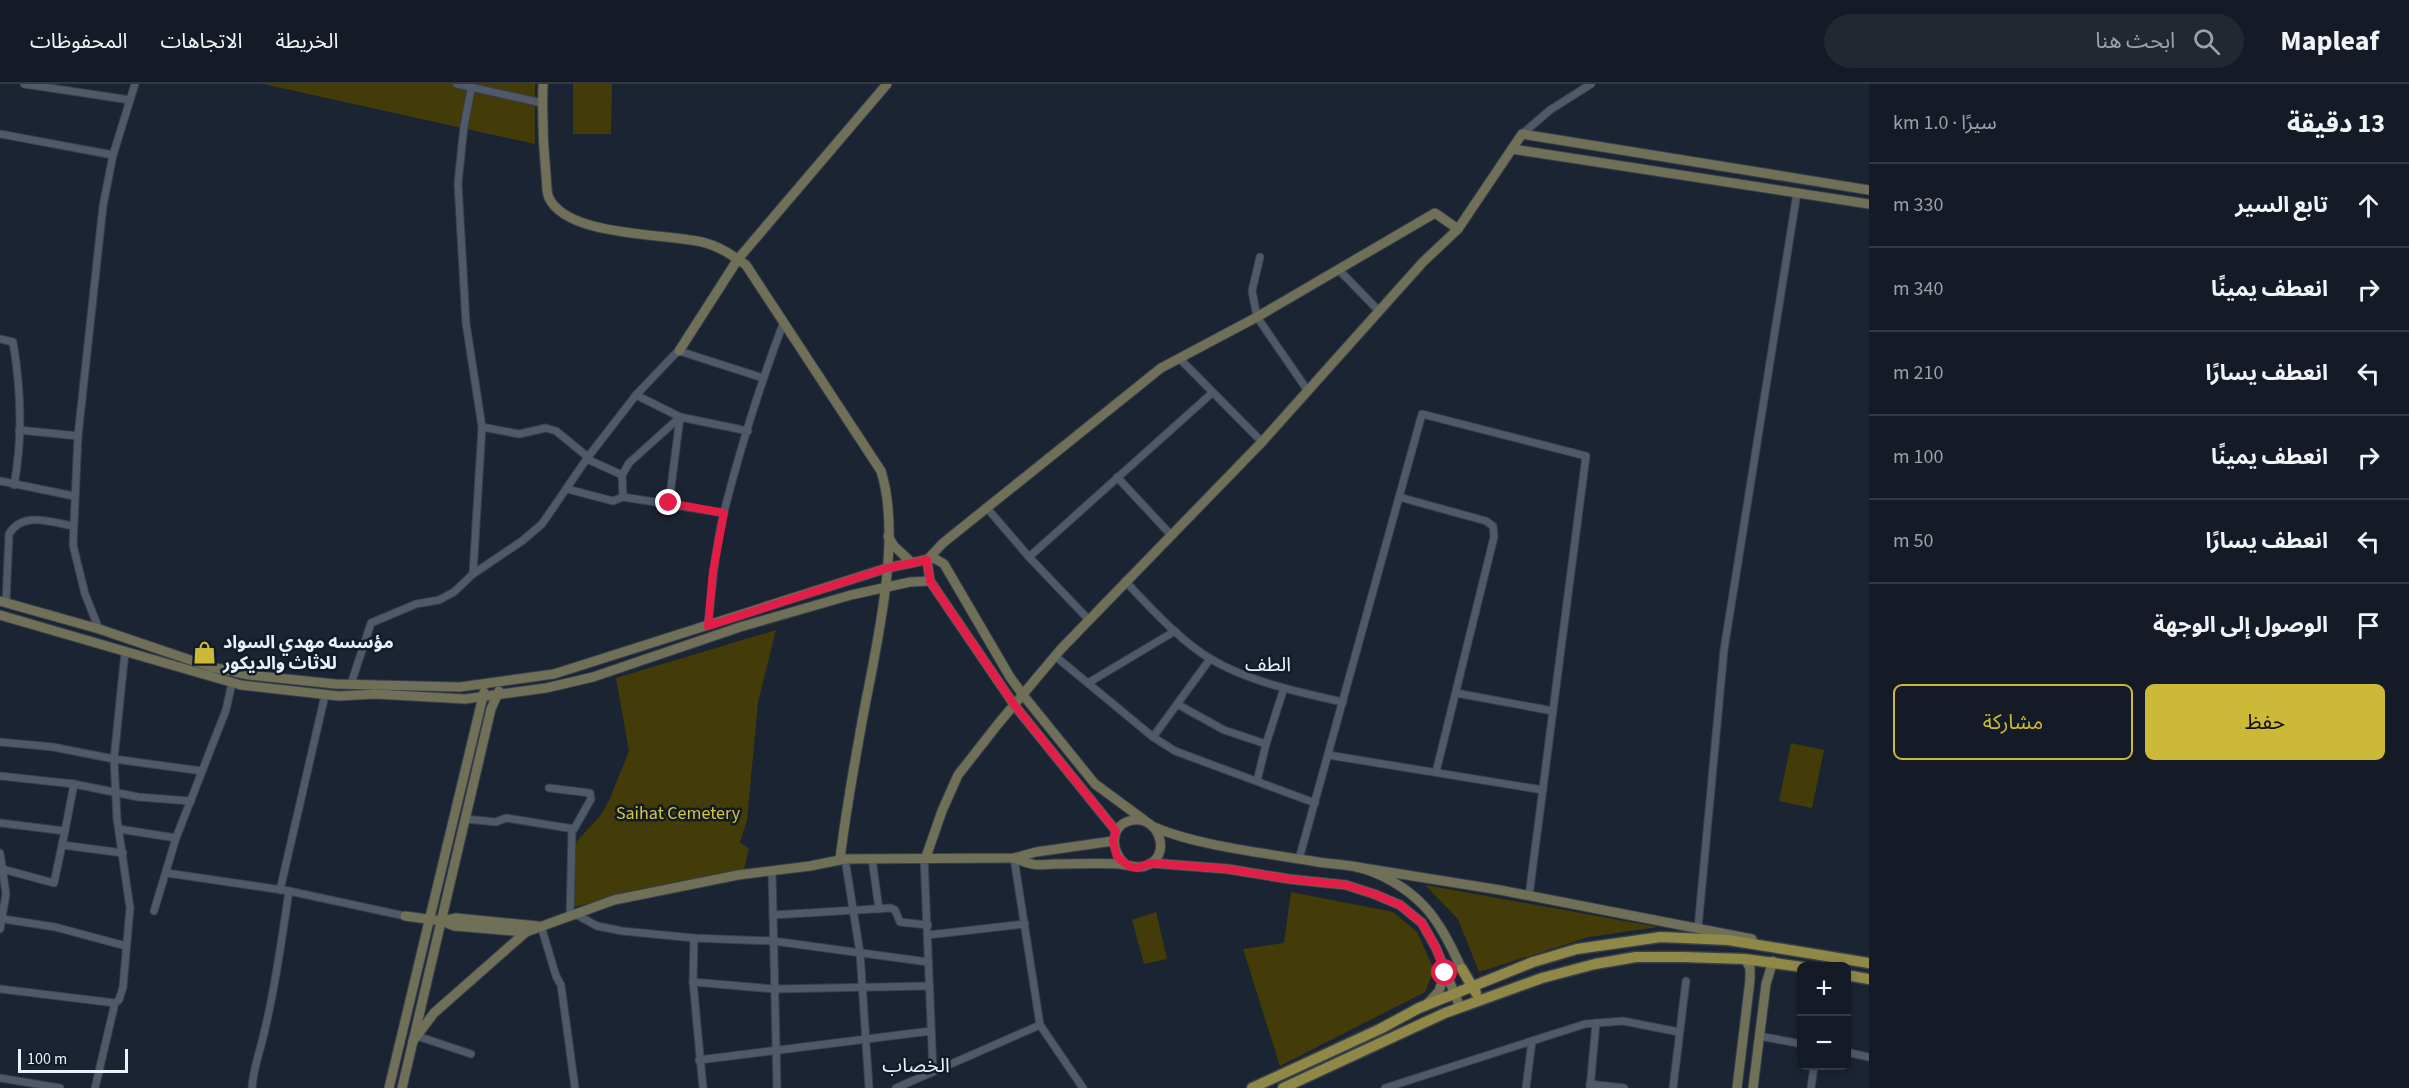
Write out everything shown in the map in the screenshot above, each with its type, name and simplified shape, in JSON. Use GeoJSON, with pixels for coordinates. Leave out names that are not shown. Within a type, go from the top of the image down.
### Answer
{"type":"FeatureCollection","features":[{"type":"Feature","properties":{"kind":"main road"},"geometry":{"type":"LineString","coordinates":[[543,84],[543,138],[548,197],[560,211],[580,223],[599,228],[702,242],[729,252],[746,265],[881,471],[886,488],[888,534],[886,586],[842,859]]}},
{"type":"Feature","properties":{"kind":"main road"},"geometry":{"type":"LineString","coordinates":[[679,351],[738,259],[887,84]]}},
{"type":"Feature","properties":{"kind":"main road"},"geometry":{"type":"LineString","coordinates":[[925,857],[958,775],[1055,656],[1125,581],[1262,442],[1423,262],[1458,229],[1522,134],[1869,190]]}},
{"type":"Feature","properties":{"kind":"main road"},"geometry":{"type":"LineString","coordinates":[[1512,149],[1869,204]]}},
{"type":"Feature","properties":{"kind":"main road"},"geometry":{"type":"LineString","coordinates":[[927,560],[943,543],[986,507],[1161,368],[1257,317],[1435,213],[1458,229]]}},
{"type":"Feature","properties":{"kind":"main road"},"geometry":{"type":"LineString","coordinates":[[888,534],[894,546],[912,563]]}},
{"type":"Feature","properties":{"kind":"main road"},"geometry":{"type":"LineString","coordinates":[[3,602],[240,673],[351,684],[460,687],[554,674],[887,568],[934,558],[944,564],[1010,677],[1095,784],[1154,827],[1185,838],[1529,896],[1869,963]]}},
{"type":"Feature","properties":{"kind":"main road"},"geometry":{"type":"LineString","coordinates":[[927,560],[930,581],[1015,706],[1116,831]]}},
{"type":"Feature","properties":{"kind":"main road"},"geometry":{"type":"LineString","coordinates":[[0,615],[232,683],[325,695],[375,694],[465,699],[546,688],[594,677],[740,627],[886,586],[930,581]]}},
{"type":"Feature","properties":{"kind":"main road"},"geometry":{"type":"LineString","coordinates":[[402,1088],[491,709],[503,681]]}},
{"type":"Feature","properties":{"kind":"main road"},"geometry":{"type":"LineString","coordinates":[[389,1088],[486,684]]}},
{"type":"Feature","properties":{"kind":"main road"},"geometry":{"type":"LineString","coordinates":[[1125,864],[1117,857],[1113,841],[1116,831],[1125,823],[1144,820]]}},
{"type":"Feature","properties":{"kind":"main road"},"geometry":{"type":"LineString","coordinates":[[1151,863],[1159,853],[1161,841],[1154,827]]}},
{"type":"Feature","properties":{"kind":"main road"},"geometry":{"type":"LineString","coordinates":[[415,1038],[434,1013],[526,932],[614,900],[655,890],[842,859],[1014,858],[1040,851],[1113,841]]}},
{"type":"Feature","properties":{"kind":"main road"},"geometry":{"type":"LineString","coordinates":[[1014,858],[1032,864],[1125,864],[1137,868],[1151,863],[1228,869],[1346,885],[1374,894],[1400,905],[1422,923],[1436,948],[1461,1008]]}},
{"type":"Feature","properties":{"kind":"main road"},"geometry":{"type":"LineString","coordinates":[[1358,867],[1405,888],[1425,906],[1440,925],[1472,988],[1482,1000]]}},
{"type":"Feature","properties":{"kind":"main road"},"geometry":{"type":"LineString","coordinates":[[405,916],[442,921],[456,918],[541,926]]}},
{"type":"Feature","properties":{"kind":"main road"},"geometry":{"type":"LineString","coordinates":[[442,921],[454,926],[526,932]]}},
{"type":"Feature","properties":{"kind":"main road"},"geometry":{"type":"LineString","coordinates":[[1419,1008],[1533,962],[1620,941],[1661,936],[1728,940],[1796,949]]}},
{"type":"Feature","properties":{"kind":"main road"},"geometry":{"type":"LineString","coordinates":[[1283,1088],[1461,1008],[1564,972],[1595,964],[1636,957],[1745,959],[1797,966]]}},
{"type":"Feature","properties":{"kind":"main road"},"geometry":{"type":"LineString","coordinates":[[1737,1088],[1750,980],[1750,968],[1745,959]]}},
{"type":"Feature","properties":{"kind":"main road"},"geometry":{"type":"LineString","coordinates":[[1753,1088],[1766,984],[1773,962]]}},
{"type":"Feature","properties":{"kind":"main road"},"geometry":{"type":"LineString","coordinates":[[1252,1088],[1380,1029],[1429,1003],[1439,991],[1445,973]]}},
{"type":"Feature","properties":{"kind":"main road"},"geometry":{"type":"LineString","coordinates":[[1851,976],[1869,979]]}},
{"type":"Feature","properties":{"kind":"street"},"geometry":{"type":"LineString","coordinates":[[24,84],[54,86],[130,100]]}},
{"type":"Feature","properties":{"kind":"street"},"geometry":{"type":"LineString","coordinates":[[99,630],[85,594],[73,545],[74,496],[78,436],[103,206],[113,155],[135,84]]}},
{"type":"Feature","properties":{"kind":"street"},"geometry":{"type":"LineString","coordinates":[[457,84],[542,103]]}},
{"type":"Feature","properties":{"kind":"street"},"geometry":{"type":"LineString","coordinates":[[1522,134],[1550,110],[1591,84]]}},
{"type":"Feature","properties":{"kind":"street"},"geometry":{"type":"LineString","coordinates":[[472,86],[464,126],[458,183],[466,323],[482,427],[473,574]]}},
{"type":"Feature","properties":{"kind":"street"},"geometry":{"type":"LineString","coordinates":[[0,134],[113,155]]}},
{"type":"Feature","properties":{"kind":"street"},"geometry":{"type":"LineString","coordinates":[[1698,928],[1724,650],[1797,193]]}},
{"type":"Feature","properties":{"kind":"street"},"geometry":{"type":"LineString","coordinates":[[1260,257],[1252,291],[1257,317],[1308,391]]}},
{"type":"Feature","properties":{"kind":"street"},"geometry":{"type":"LineString","coordinates":[[1338,269],[1379,311]]}},
{"type":"Feature","properties":{"kind":"street"},"geometry":{"type":"LineString","coordinates":[[708,626],[713,571],[724,513],[763,378],[783,324]]}},
{"type":"Feature","properties":{"kind":"street"},"geometry":{"type":"LineString","coordinates":[[0,339],[13,342],[20,397],[18,465],[14,485]]}},
{"type":"Feature","properties":{"kind":"street"},"geometry":{"type":"LineString","coordinates":[[351,684],[371,623],[416,604],[438,600],[454,592],[473,574],[522,541],[542,524],[636,395],[679,351],[763,378]]}},
{"type":"Feature","properties":{"kind":"street"},"geometry":{"type":"LineString","coordinates":[[1179,358],[1262,442]]}},
{"type":"Feature","properties":{"kind":"street"},"geometry":{"type":"LineString","coordinates":[[1029,557],[1212,393]]}},
{"type":"Feature","properties":{"kind":"street"},"geometry":{"type":"LineString","coordinates":[[636,395],[680,417],[748,431]]}},
{"type":"Feature","properties":{"kind":"street"},"geometry":{"type":"LineString","coordinates":[[1299,859],[1422,414],[1586,456],[1529,896]]}},
{"type":"Feature","properties":{"kind":"street"},"geometry":{"type":"LineString","coordinates":[[623,497],[622,475],[629,463],[680,417]]}},
{"type":"Feature","properties":{"kind":"street"},"geometry":{"type":"LineString","coordinates":[[669,503],[680,417]]}},
{"type":"Feature","properties":{"kind":"street"},"geometry":{"type":"LineString","coordinates":[[482,427],[519,434],[546,428],[556,431],[588,458],[622,475]]}},
{"type":"Feature","properties":{"kind":"street"},"geometry":{"type":"LineString","coordinates":[[19,430],[78,436]]}},
{"type":"Feature","properties":{"kind":"street"},"geometry":{"type":"LineString","coordinates":[[1117,477],[1171,535]]}},
{"type":"Feature","properties":{"kind":"street"},"geometry":{"type":"LineString","coordinates":[[0,482],[74,496]]}},
{"type":"Feature","properties":{"kind":"street"},"geometry":{"type":"LineString","coordinates":[[567,489],[613,501],[623,497],[724,513]]}},
{"type":"Feature","properties":{"kind":"street"},"geometry":{"type":"LineString","coordinates":[[1399,497],[1486,521],[1492,526],[1494,537],[1436,772]]}},
{"type":"Feature","properties":{"kind":"street"},"geometry":{"type":"LineString","coordinates":[[986,507],[1029,557],[1089,620]]}},
{"type":"Feature","properties":{"kind":"street"},"geometry":{"type":"LineString","coordinates":[[3,602],[9,534],[14,525],[26,520],[73,526]]}},
{"type":"Feature","properties":{"kind":"street"},"geometry":{"type":"LineString","coordinates":[[1125,581],[1175,631],[1210,659],[1284,688],[1343,702]]}},
{"type":"Feature","properties":{"kind":"street"},"geometry":{"type":"LineString","coordinates":[[1088,683],[1175,631]]}},
{"type":"Feature","properties":{"kind":"street"},"geometry":{"type":"LineString","coordinates":[[95,1088],[115,1003],[123,987],[130,908],[119,829],[114,759],[125,652]]}},
{"type":"Feature","properties":{"kind":"street"},"geometry":{"type":"LineString","coordinates":[[1055,656],[1153,737],[1175,751],[1315,803]]}},
{"type":"Feature","properties":{"kind":"street"},"geometry":{"type":"LineString","coordinates":[[1153,737],[1210,659]]}},
{"type":"Feature","properties":{"kind":"street"},"geometry":{"type":"LineString","coordinates":[[154,911],[176,838],[226,710],[232,683]]}},
{"type":"Feature","properties":{"kind":"street"},"geometry":{"type":"LineString","coordinates":[[1257,782],[1266,744],[1284,688]]}},
{"type":"Feature","properties":{"kind":"street"},"geometry":{"type":"LineString","coordinates":[[1456,693],[1553,711]]}},
{"type":"Feature","properties":{"kind":"street"},"geometry":{"type":"LineString","coordinates":[[280,890],[325,695]]}},
{"type":"Feature","properties":{"kind":"street"},"geometry":{"type":"LineString","coordinates":[[1177,704],[1224,730],[1266,744]]}},
{"type":"Feature","properties":{"kind":"street"},"geometry":{"type":"LineString","coordinates":[[0,742],[53,747],[114,759],[202,771]]}},
{"type":"Feature","properties":{"kind":"street"},"geometry":{"type":"LineString","coordinates":[[1328,755],[1543,790]]}},
{"type":"Feature","properties":{"kind":"street"},"geometry":{"type":"LineString","coordinates":[[0,776],[74,784],[138,797],[191,801]]}},
{"type":"Feature","properties":{"kind":"street"},"geometry":{"type":"LineString","coordinates":[[2,869],[54,883],[74,784]]}},
{"type":"Feature","properties":{"kind":"street"},"geometry":{"type":"LineString","coordinates":[[549,788],[587,792],[591,795],[576,827],[572,830],[574,916],[597,926],[622,931],[694,938],[773,941],[928,962]]}},
{"type":"Feature","properties":{"kind":"street"},"geometry":{"type":"LineString","coordinates":[[466,819],[496,822],[506,818],[572,830]]}},
{"type":"Feature","properties":{"kind":"street"},"geometry":{"type":"LineString","coordinates":[[0,823],[65,831]]}},
{"type":"Feature","properties":{"kind":"street"},"geometry":{"type":"LineString","coordinates":[[119,829],[176,838]]}},
{"type":"Feature","properties":{"kind":"street"},"geometry":{"type":"LineString","coordinates":[[62,845],[123,853]]}},
{"type":"Feature","properties":{"kind":"street"},"geometry":{"type":"LineString","coordinates":[[0,853],[6,894],[0,929]]}},
{"type":"Feature","properties":{"kind":"street"},"geometry":{"type":"LineString","coordinates":[[925,857],[933,1071]]}},
{"type":"Feature","properties":{"kind":"street"},"geometry":{"type":"LineString","coordinates":[[1014,858],[1040,1025],[1079,1087]]}},
{"type":"Feature","properties":{"kind":"street"},"geometry":{"type":"LineString","coordinates":[[842,859],[854,911],[860,953],[869,1088]]}},
{"type":"Feature","properties":{"kind":"street"},"geometry":{"type":"LineString","coordinates":[[872,859],[879,909]]}},
{"type":"Feature","properties":{"kind":"street"},"geometry":{"type":"LineString","coordinates":[[772,871],[777,1088]]}},
{"type":"Feature","properties":{"kind":"street"},"geometry":{"type":"LineString","coordinates":[[167,873],[289,891],[405,916]]}},
{"type":"Feature","properties":{"kind":"street"},"geometry":{"type":"LineString","coordinates":[[252,1088],[252,1078],[265,1030],[275,979],[289,891]]}},
{"type":"Feature","properties":{"kind":"street"},"geometry":{"type":"LineString","coordinates":[[773,915],[894,909],[898,920],[902,923],[928,925]]}},
{"type":"Feature","properties":{"kind":"street"},"geometry":{"type":"LineString","coordinates":[[3,919],[55,927],[126,946]]}},
{"type":"Feature","properties":{"kind":"street"},"geometry":{"type":"LineString","coordinates":[[927,934],[1025,924]]}},
{"type":"Feature","properties":{"kind":"street"},"geometry":{"type":"LineString","coordinates":[[541,926],[556,976],[561,985],[575,1088]]}},
{"type":"Feature","properties":{"kind":"street"},"geometry":{"type":"LineString","coordinates":[[694,938],[693,982],[703,1088]]}},
{"type":"Feature","properties":{"kind":"street"},"geometry":{"type":"LineString","coordinates":[[1673,1088],[1686,981]]}},
{"type":"Feature","properties":{"kind":"street"},"geometry":{"type":"LineString","coordinates":[[693,982],[774,989],[930,986]]}},
{"type":"Feature","properties":{"kind":"street"},"geometry":{"type":"LineString","coordinates":[[0,989],[115,1003]]}},
{"type":"Feature","properties":{"kind":"street"},"geometry":{"type":"LineString","coordinates":[[1385,1088],[1585,1023],[1623,1021],[1679,1032]]}},
{"type":"Feature","properties":{"kind":"street"},"geometry":{"type":"LineString","coordinates":[[1596,1023],[1590,1086],[1624,1088]]}},
{"type":"Feature","properties":{"kind":"street"},"geometry":{"type":"LineString","coordinates":[[896,1088],[1040,1025]]}},
{"type":"Feature","properties":{"kind":"street"},"geometry":{"type":"LineString","coordinates":[[699,1060],[867,1037],[931,1031]]}},
{"type":"Feature","properties":{"kind":"street"},"geometry":{"type":"LineString","coordinates":[[1759,1036],[1797,1043]]}},
{"type":"Feature","properties":{"kind":"street"},"geometry":{"type":"LineString","coordinates":[[415,1038],[471,1054]]}},
{"type":"Feature","properties":{"kind":"street"},"geometry":{"type":"LineString","coordinates":[[1526,1088],[1532,1041]]}},
{"type":"Feature","properties":{"kind":"street"},"geometry":{"type":"LineString","coordinates":[[1851,1054],[1869,1057]]}},
{"type":"Feature","properties":{"kind":"street"},"geometry":{"type":"LineString","coordinates":[[1810,1088],[1813,1070]]}},
{"type":"Feature","properties":{"kind":"street"},"geometry":{"type":"LineString","coordinates":[[0,1078],[60,1088]]}},
{"type":"Feature","properties":{"kind":"green space"},"geometry":{"type":"Polygon","coordinates":[[[263,84],[535,84],[535,144],[263,84]]]}},
{"type":"Feature","properties":{"kind":"green space"},"geometry":{"type":"Polygon","coordinates":[[[573,84],[612,84],[611,134],[573,134],[573,84]]]}},
{"type":"Feature","properties":{"kind":"green space","name":"Saihat Cemetery"},"geometry":{"type":"Polygon","coordinates":[[[776,630],[758,702],[747,820],[740,842],[749,849],[744,869],[573,907],[573,851],[578,840],[600,816],[609,801],[629,751],[616,678],[776,630]]]}},
{"type":"Feature","properties":{"kind":"green space"},"geometry":{"type":"Polygon","coordinates":[[[1791,743],[1824,750],[1812,808],[1779,801],[1791,743]]]}},
{"type":"Feature","properties":{"kind":"green space"},"geometry":{"type":"Polygon","coordinates":[[[1425,885],[1658,927],[1589,937],[1479,972],[1458,919],[1425,885]]]}},
{"type":"Feature","properties":{"kind":"green space"},"geometry":{"type":"Polygon","coordinates":[[[1291,892],[1393,912],[1417,932],[1434,970],[1425,992],[1280,1066],[1243,949],[1284,943],[1291,892]]]}},
{"type":"Feature","properties":{"kind":"green space"},"geometry":{"type":"Polygon","coordinates":[[[1156,912],[1167,959],[1144,964],[1132,920],[1156,912]]]}},
{"type":"Feature","properties":{"kind":"place","name":"مؤسسه مهدي السواد للاثاث والديكور"},"geometry":{"type":"Point","coordinates":[205,652]}},
{"type":"Feature","properties":{"kind":"district","name":"الطف"},"geometry":{"type":"Point","coordinates":[1268,664]}},
{"type":"Feature","properties":{"kind":"district","name":"الخصاب"},"geometry":{"type":"Point","coordinates":[916,1065]}},
{"type":"Feature","properties":{"kind":"route"},"geometry":{"type":"LineString","coordinates":[[669,503],[724,513],[713,571],[708,626],[887,568],[927,560],[930,581],[1015,706],[1116,831],[1113,841],[1117,857],[1125,864],[1137,868],[1151,863],[1228,869],[1346,885],[1374,894],[1400,905],[1422,923],[1436,948],[1445,973]]}}]}
